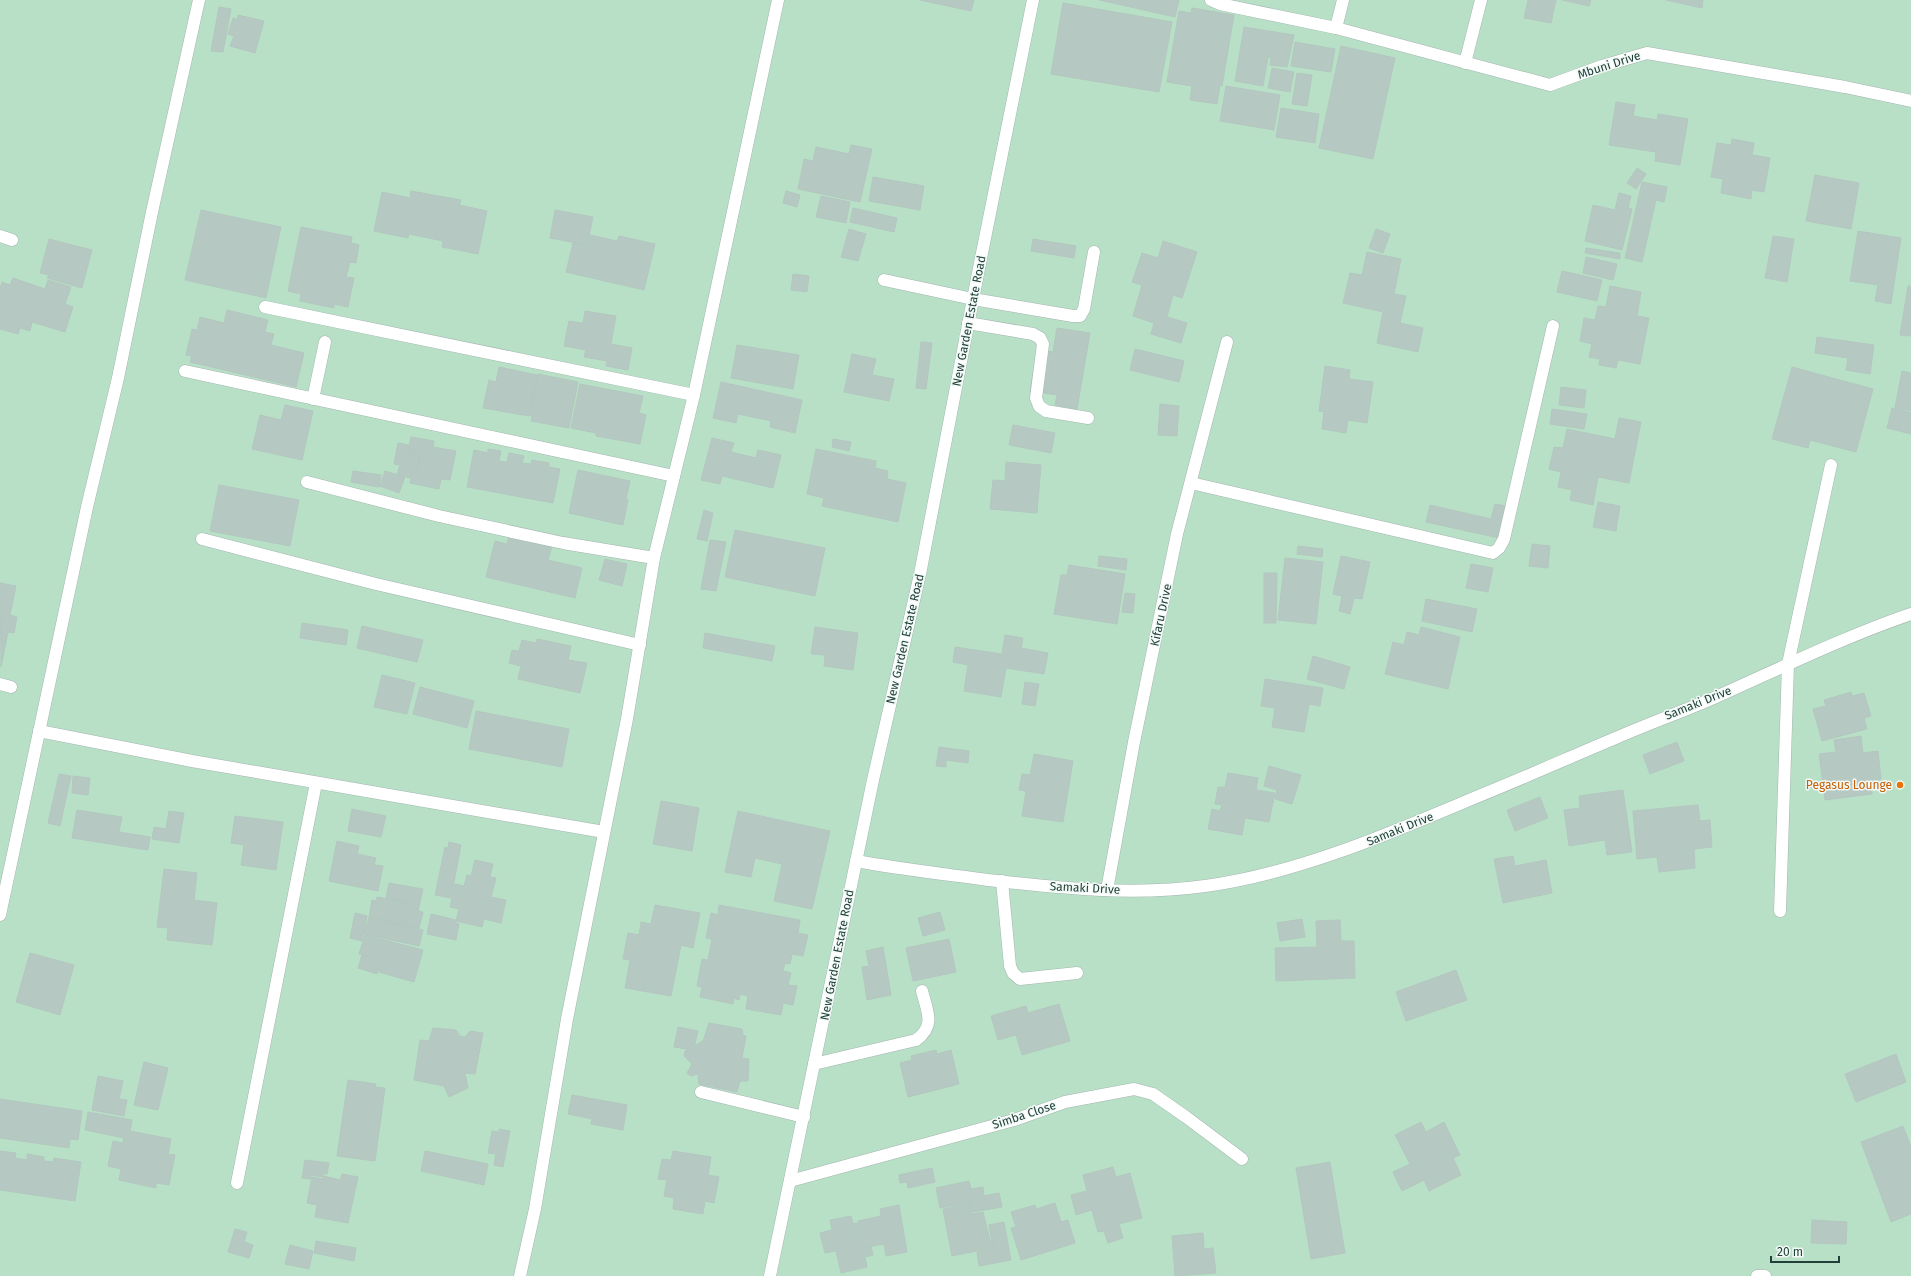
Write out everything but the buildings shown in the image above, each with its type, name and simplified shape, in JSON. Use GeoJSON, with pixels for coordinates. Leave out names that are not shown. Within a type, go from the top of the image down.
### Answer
{"type":"FeatureCollection","features":[{"type":"Feature","properties":{"kind":"street"},"geometry":{"type":"LineString","coordinates":[[0,915],[87,507],[118,378],[152,212],[199,0]]}},
{"type":"Feature","properties":{"kind":"street"},"geometry":{"type":"LineString","coordinates":[[520,1276],[535,1209],[567,1019],[628,719],[654,558],[694,395],[778,0]]}},
{"type":"Feature","properties":{"kind":"street","name":"New Garden Estate Road"},"geometry":{"type":"LineString","coordinates":[[770,1276],[874,772],[920,574],[968,323],[1033,0]]}},
{"type":"Feature","properties":{"kind":"street","name":"Mbuni Drive"},"geometry":{"type":"LineString","coordinates":[[1211,0],[1220,4],[1336,28],[1550,85],[1602,66],[1647,53],[1844,87],[1911,101]]}},
{"type":"Feature","properties":{"kind":"street"},"geometry":{"type":"LineString","coordinates":[[1336,28],[1343,0]]}},
{"type":"Feature","properties":{"kind":"street"},"geometry":{"type":"LineString","coordinates":[[1465,63],[1481,0]]}},
{"type":"Feature","properties":{"kind":"street"},"geometry":{"type":"LineString","coordinates":[[0,236],[12,240]]}},
{"type":"Feature","properties":{"kind":"street"},"geometry":{"type":"LineString","coordinates":[[884,280],[973,299],[1080,316],[1084,309],[1094,252]]}},
{"type":"Feature","properties":{"kind":"street"},"geometry":{"type":"LineString","coordinates":[[265,307],[694,395]]}},
{"type":"Feature","properties":{"kind":"street"},"geometry":{"type":"LineString","coordinates":[[968,323],[1033,334],[1040,338],[1044,344],[1036,398],[1039,406],[1046,411],[1088,418]]}},
{"type":"Feature","properties":{"kind":"street"},"geometry":{"type":"LineString","coordinates":[[1191,483],[1493,553],[1499,548],[1504,539],[1553,326]]}},
{"type":"Feature","properties":{"kind":"street"},"geometry":{"type":"LineString","coordinates":[[313,399],[325,342]]}},
{"type":"Feature","properties":{"kind":"street","name":"Kifaru Drive"},"geometry":{"type":"LineString","coordinates":[[1106,890],[1134,742],[1177,534],[1228,342]]}},
{"type":"Feature","properties":{"kind":"street"},"geometry":{"type":"LineString","coordinates":[[184,371],[674,476]]}},
{"type":"Feature","properties":{"kind":"street"},"geometry":{"type":"LineString","coordinates":[[1780,911],[1788,664],[1832,465]]}},
{"type":"Feature","properties":{"kind":"street"},"geometry":{"type":"LineString","coordinates":[[307,482],[439,516],[563,543],[654,558]]}},
{"type":"Feature","properties":{"kind":"street"},"geometry":{"type":"LineString","coordinates":[[202,539],[376,584],[640,645]]}},
{"type":"Feature","properties":{"kind":"street","name":"Samaki Drive"},"geometry":{"type":"LineString","coordinates":[[856,861],[921,872],[1106,890],[1170,890],[1239,881],[1271,873],[1357,846],[1714,698],[1842,640],[1911,614]]}},
{"type":"Feature","properties":{"kind":"street"},"geometry":{"type":"LineString","coordinates":[[39,731],[192,761],[604,832]]}},
{"type":"Feature","properties":{"kind":"street"},"geometry":{"type":"LineString","coordinates":[[237,1183],[316,783]]}},
{"type":"Feature","properties":{"kind":"street"},"geometry":{"type":"LineString","coordinates":[[1002,881],[1010,966],[1013,973],[1020,979],[1077,973]]}},
{"type":"Feature","properties":{"kind":"street"},"geometry":{"type":"LineString","coordinates":[[814,1064],[916,1040],[924,1034],[929,1021],[922,992]]}},
{"type":"Feature","properties":{"kind":"street","name":"Simba Close"},"geometry":{"type":"LineString","coordinates":[[790,1181],[1014,1120],[1065,1102],[1134,1088],[1152,1094],[1186,1117],[1242,1159]]}},
{"type":"Feature","properties":{"kind":"street"},"geometry":{"type":"LineString","coordinates":[[701,1092],[804,1117]]}},
{"type":"Feature","properties":{"kind":"street"},"geometry":{"type":"LineString","coordinates":[[1757,1276],[1765,1276]]}},
{"type":"Feature","properties":{"kind":"green space"},"geometry":{"type":"Polygon","coordinates":[[[0,0],[1911,0],[1911,1276],[0,1276],[0,0]]]}},
{"type":"Feature","properties":{"kind":"place","name":"Pegasus Lounge"},"geometry":{"type":"Point","coordinates":[1900,785]}}]}
